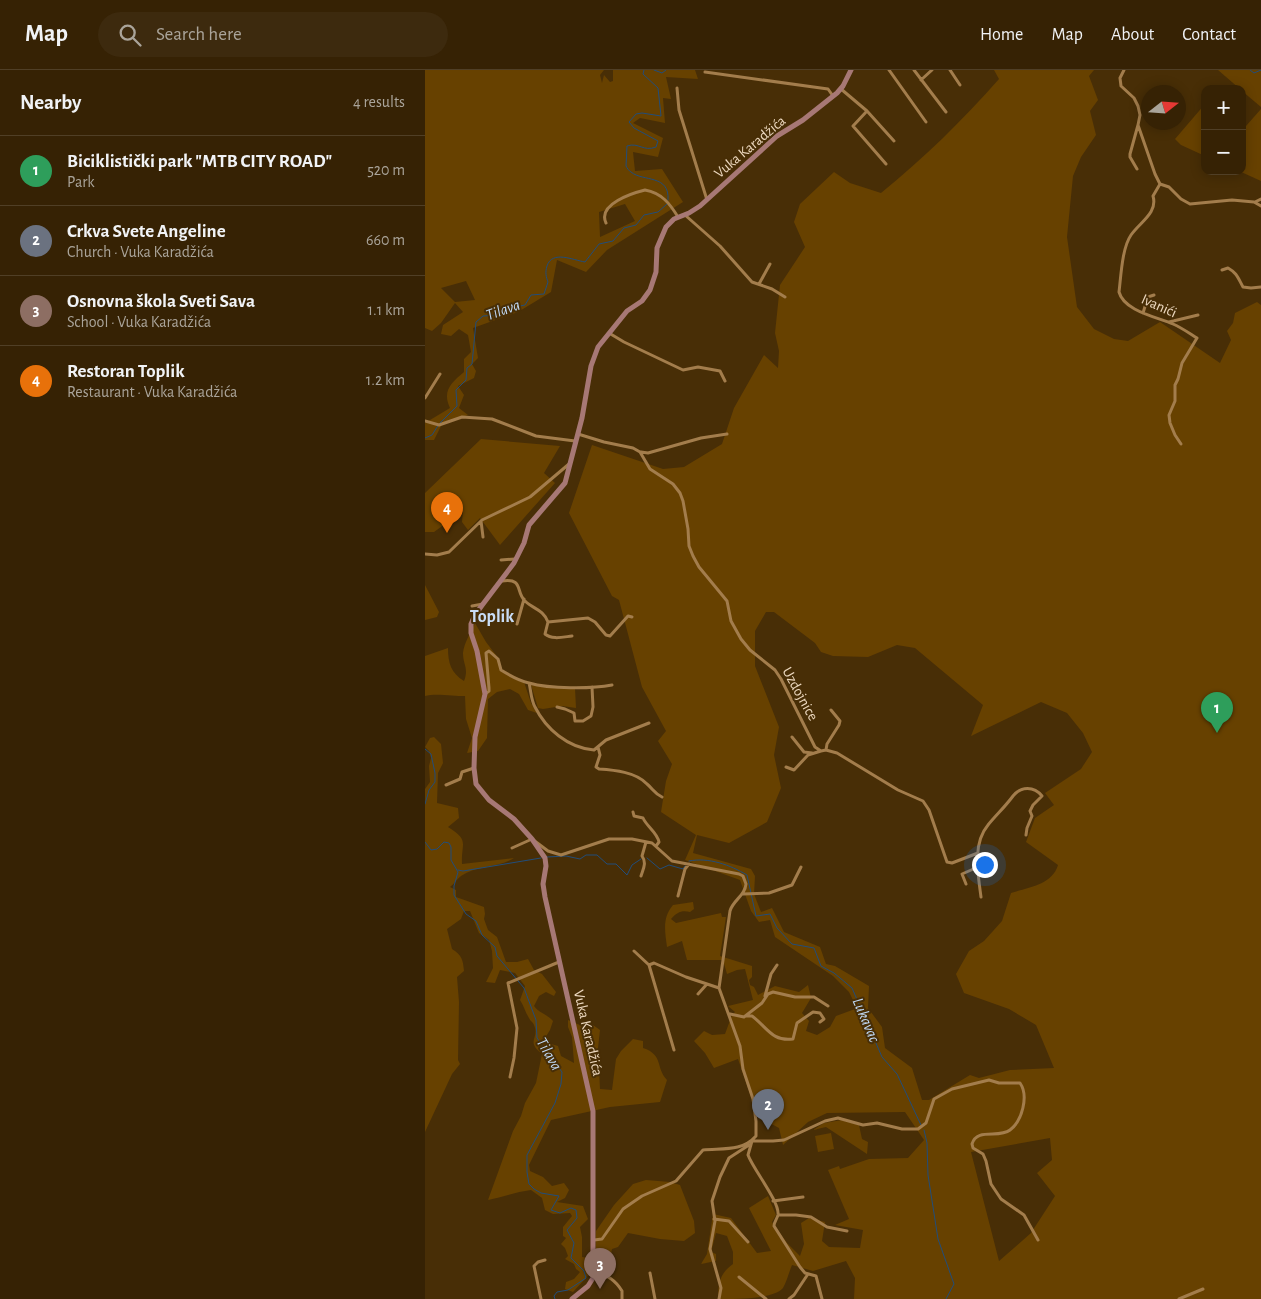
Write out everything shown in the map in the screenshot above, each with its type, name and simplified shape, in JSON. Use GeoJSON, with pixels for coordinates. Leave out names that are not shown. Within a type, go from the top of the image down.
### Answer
{"type":"FeatureCollection","features":[{"type":"Feature","properties":{"kind":"street","name":"Vuka Karadžića"},"geometry":{"type":"LineString","coordinates":[[594,1272],[593,1111],[543,884],[546,866],[545,858],[532,839],[514,819],[489,800],[476,784],[474,768],[475,737],[485,694],[477,652],[471,633],[471,624],[483,604],[516,559],[524,543],[529,525],[565,483],[582,418],[594,355],[608,333],[627,311],[647,295],[655,277],[657,248],[661,236],[669,224],[707,200],[777,136],[803,120],[833,96],[841,89],[851,70]]}},
{"type":"Feature","properties":{"kind":"street"},"geometry":{"type":"LineString","coordinates":[[889,70],[926,122]]}},
{"type":"Feature","properties":{"kind":"street"},"geometry":{"type":"LineString","coordinates":[[914,70],[946,112]]}},
{"type":"Feature","properties":{"kind":"street"},"geometry":{"type":"LineString","coordinates":[[921,80],[932,70]]}},
{"type":"Feature","properties":{"kind":"street"},"geometry":{"type":"LineString","coordinates":[[950,70],[960,85]]}},
{"type":"Feature","properties":{"kind":"street"},"geometry":{"type":"LineString","coordinates":[[1124,70],[1120,78],[1121,86],[1136,101],[1140,112],[1130,154],[1137,169]]}},
{"type":"Feature","properties":{"kind":"street"},"geometry":{"type":"LineString","coordinates":[[705,72],[828,89],[833,96]]}},
{"type":"Feature","properties":{"kind":"street","name":"Vuka Karadžića"},"geometry":{"type":"LineString","coordinates":[[677,88],[679,110],[707,200]]}},
{"type":"Feature","properties":{"kind":"street"},"geometry":{"type":"LineString","coordinates":[[841,89],[867,111],[894,141]]}},
{"type":"Feature","properties":{"kind":"street"},"geometry":{"type":"LineString","coordinates":[[867,111],[853,126],[886,164]]}},
{"type":"Feature","properties":{"kind":"street"},"geometry":{"type":"LineString","coordinates":[[1138,125],[1160,184],[1169,187],[1185,203],[1232,200],[1254,202],[1261,206]]}},
{"type":"Feature","properties":{"kind":"street","name":"Ivanići"},"geometry":{"type":"LineString","coordinates":[[1160,184],[1153,196],[1155,201],[1152,211],[1127,241],[1120,296],[1138,312],[1169,322],[1197,338],[1182,363],[1175,385],[1175,401],[1169,415],[1169,423],[1181,444]]}},
{"type":"Feature","properties":{"kind":"street"},"geometry":{"type":"LineString","coordinates":[[606,223],[604,216],[612,205],[622,198],[648,190],[668,202],[678,218]]}},
{"type":"Feature","properties":{"kind":"street"},"geometry":{"type":"LineString","coordinates":[[1254,202],[1261,199]]}},
{"type":"Feature","properties":{"kind":"street"},"geometry":{"type":"LineString","coordinates":[[685,215],[731,257],[752,282],[772,289],[785,297]]}},
{"type":"Feature","properties":{"kind":"street"},"geometry":{"type":"LineString","coordinates":[[759,284],[770,264]]}},
{"type":"Feature","properties":{"kind":"street"},"geometry":{"type":"LineString","coordinates":[[1222,270],[1228,268],[1234,271],[1243,287],[1261,287]]}},
{"type":"Feature","properties":{"kind":"street"},"geometry":{"type":"LineString","coordinates":[[1143,313],[1148,297],[1154,295]]}},
{"type":"Feature","properties":{"kind":"street"},"geometry":{"type":"LineString","coordinates":[[1169,322],[1198,315]]}},
{"type":"Feature","properties":{"kind":"street"},"geometry":{"type":"LineString","coordinates":[[608,333],[683,370],[698,368],[720,371],[725,381]]}},
{"type":"Feature","properties":{"kind":"street"},"geometry":{"type":"LineString","coordinates":[[425,398],[440,374]]}},
{"type":"Feature","properties":{"kind":"street"},"geometry":{"type":"LineString","coordinates":[[425,421],[438,425],[462,417],[492,419],[527,434],[576,441]]}},
{"type":"Feature","properties":{"kind":"street"},"geometry":{"type":"LineString","coordinates":[[578,434],[648,453],[701,438],[727,434]]}},
{"type":"Feature","properties":{"kind":"street","name":"Uzdojnice"},"geometry":{"type":"LineString","coordinates":[[640,452],[650,469],[670,481],[680,493],[686,516],[689,546],[699,567],[727,601],[731,621],[741,639],[750,650],[775,670],[781,679],[813,744],[821,751]]}},
{"type":"Feature","properties":{"kind":"street"},"geometry":{"type":"LineString","coordinates":[[425,554],[437,555],[449,552],[481,522],[530,497],[571,463]]}},
{"type":"Feature","properties":{"kind":"street"},"geometry":{"type":"LineString","coordinates":[[481,522],[483,537]]}},
{"type":"Feature","properties":{"kind":"street"},"geometry":{"type":"LineString","coordinates":[[478,535],[483,532]]}},
{"type":"Feature","properties":{"kind":"street"},"geometry":{"type":"LineString","coordinates":[[501,560],[516,559]]}},
{"type":"Feature","properties":{"kind":"street"},"geometry":{"type":"LineString","coordinates":[[501,581],[509,580],[516,583],[524,599],[539,610],[548,622]]}},
{"type":"Feature","properties":{"kind":"street"},"geometry":{"type":"LineString","coordinates":[[517,624],[524,599]]}},
{"type":"Feature","properties":{"kind":"street"},"geometry":{"type":"LineString","coordinates":[[472,606],[483,604]]}},
{"type":"Feature","properties":{"kind":"street"},"geometry":{"type":"LineString","coordinates":[[548,622],[589,618],[606,635],[610,636],[628,616],[632,617]]}},
{"type":"Feature","properties":{"kind":"street"},"geometry":{"type":"LineString","coordinates":[[548,622],[545,634],[547,636],[558,638],[572,636]]}},
{"type":"Feature","properties":{"kind":"street","name":"Vuka Karadžića"},"geometry":{"type":"LineString","coordinates":[[485,694],[489,691],[487,652],[498,659],[501,670],[529,683],[592,688],[612,685]]}},
{"type":"Feature","properties":{"kind":"street"},"geometry":{"type":"LineString","coordinates":[[529,683],[534,705],[551,731],[573,744],[587,749],[594,750],[606,740],[649,723]]}},
{"type":"Feature","properties":{"kind":"street"},"geometry":{"type":"LineString","coordinates":[[557,707],[573,713],[575,721],[583,721],[591,716],[593,707],[592,688]]}},
{"type":"Feature","properties":{"kind":"street"},"geometry":{"type":"LineString","coordinates":[[826,750],[827,744],[840,721],[831,710]]}},
{"type":"Feature","properties":{"kind":"street"},"geometry":{"type":"LineString","coordinates":[[792,737],[804,752],[813,753]]}},
{"type":"Feature","properties":{"kind":"street"},"geometry":{"type":"LineString","coordinates":[[598,747],[599,755],[596,767],[631,774],[646,782],[654,793],[662,796]]}},
{"type":"Feature","properties":{"kind":"street"},"geometry":{"type":"LineString","coordinates":[[786,767],[794,770],[808,755],[813,753],[826,750],[837,753],[898,790],[923,801],[929,810],[947,862],[952,864],[978,853]]}},
{"type":"Feature","properties":{"kind":"street"},"geometry":{"type":"LineString","coordinates":[[446,785],[460,779],[462,772],[474,768]]}},
{"type":"Feature","properties":{"kind":"street"},"geometry":{"type":"LineString","coordinates":[[981,897],[978,853],[983,832],[1018,790],[1025,788],[1037,791],[1042,796],[1030,811],[1032,816],[1026,835]]}},
{"type":"Feature","properties":{"kind":"street"},"geometry":{"type":"LineString","coordinates":[[633,812],[634,816],[643,818],[650,829],[656,834],[659,842],[656,846]]}},
{"type":"Feature","properties":{"kind":"street","name":"Vuka Karadžića"},"geometry":{"type":"LineString","coordinates":[[532,839],[548,851],[561,855],[609,839],[632,839],[646,842],[656,846],[672,860],[743,876],[746,884],[743,894]]}},
{"type":"Feature","properties":{"kind":"street"},"geometry":{"type":"LineString","coordinates":[[513,848],[532,839]]}},
{"type":"Feature","properties":{"kind":"street"},"geometry":{"type":"LineString","coordinates":[[641,876],[644,867],[642,856],[646,842]]}},
{"type":"Feature","properties":{"kind":"street"},"geometry":{"type":"LineString","coordinates":[[678,896],[685,869],[689,864]]}},
{"type":"Feature","properties":{"kind":"street"},"geometry":{"type":"LineString","coordinates":[[719,1299],[721,1288],[710,1249],[715,1219],[712,1201],[728,1161],[732,1156],[746,1148],[757,1132],[753,1099],[743,1069],[740,1046],[719,988],[731,905],[743,894],[769,893],[792,885],[801,867]]}},
{"type":"Feature","properties":{"kind":"street"},"geometry":{"type":"LineString","coordinates":[[966,884],[962,874],[978,867]]}},
{"type":"Feature","properties":{"kind":"street"},"geometry":{"type":"LineString","coordinates":[[634,951],[649,964],[674,1050]]}},
{"type":"Feature","properties":{"kind":"street"},"geometry":{"type":"LineString","coordinates":[[509,1077],[514,1058],[517,1028],[508,983],[559,962]]}},
{"type":"Feature","properties":{"kind":"street"},"geometry":{"type":"LineString","coordinates":[[649,964],[654,964],[685,978],[719,988]]}},
{"type":"Feature","properties":{"kind":"street"},"geometry":{"type":"LineString","coordinates":[[745,1016],[762,1003],[771,974],[777,965]]}},
{"type":"Feature","properties":{"kind":"street"},"geometry":{"type":"LineString","coordinates":[[697,994],[707,984]]}},
{"type":"Feature","properties":{"kind":"street"},"geometry":{"type":"LineString","coordinates":[[765,996],[773,992],[795,997],[814,997],[828,1006]]}},
{"type":"Feature","properties":{"kind":"street"},"geometry":{"type":"LineString","coordinates":[[729,1014],[753,1016],[761,1022],[770,1034],[785,1040],[793,1039],[797,1023],[813,1012],[820,1013],[824,1019],[820,1022]]}},
{"type":"Feature","properties":{"kind":"street"},"geometry":{"type":"LineString","coordinates":[[594,1240],[602,1238],[619,1213],[629,1205],[642,1196],[676,1181],[703,1150],[731,1149],[745,1145],[752,1140],[784,1140],[825,1120],[837,1118],[863,1125],[877,1123],[902,1129],[918,1129],[926,1123],[934,1099],[951,1089],[989,1080],[999,1083],[1020,1083],[1025,1096],[1023,1107],[1016,1123],[1009,1131],[1001,1134],[981,1135],[974,1138],[973,1148],[983,1154],[991,1184],[1001,1199],[1024,1215],[1038,1240]]}},
{"type":"Feature","properties":{"kind":"street"},"geometry":{"type":"LineString","coordinates":[[752,1140],[748,1155],[773,1201],[778,1215],[774,1226],[800,1266],[808,1274],[816,1276],[822,1299]]}},
{"type":"Feature","properties":{"kind":"street"},"geometry":{"type":"LineString","coordinates":[[773,1201],[803,1197]]}},
{"type":"Feature","properties":{"kind":"street"},"geometry":{"type":"LineString","coordinates":[[778,1215],[811,1217],[827,1227],[847,1231]]}},
{"type":"Feature","properties":{"kind":"street"},"geometry":{"type":"LineString","coordinates":[[715,1219],[729,1221],[748,1242]]}},
{"type":"Feature","properties":{"kind":"street"},"geometry":{"type":"LineString","coordinates":[[541,1299],[534,1266],[538,1262],[545,1260]]}},
{"type":"Feature","properties":{"kind":"street"},"geometry":{"type":"LineString","coordinates":[[573,1299],[592,1281],[594,1272],[608,1277],[617,1285],[622,1291],[622,1299]]}},
{"type":"Feature","properties":{"kind":"street"},"geometry":{"type":"LineString","coordinates":[[650,1274],[655,1299]]}},
{"type":"Feature","properties":{"kind":"street"},"geometry":{"type":"LineString","coordinates":[[789,1299],[794,1295],[808,1274]]}},
{"type":"Feature","properties":{"kind":"street"},"geometry":{"type":"LineString","coordinates":[[739,1277],[766,1299]]}},
{"type":"Feature","properties":{"kind":"street"},"geometry":{"type":"LineString","coordinates":[[1179,1299],[1203,1289]]}},
{"type":"Feature","properties":{"kind":"shaded area"},"geometry":{"type":"Polygon","coordinates":[[[425,70],[604,70],[600,75],[602,83],[604,75],[610,82],[613,81],[613,70],[695,70],[698,79],[666,77],[671,99],[663,98],[665,123],[640,118],[633,123],[663,138],[658,157],[633,152],[635,171],[662,169],[683,202],[607,250],[586,272],[557,260],[551,292],[518,312],[473,328],[478,358],[472,364],[476,371],[474,378],[458,386],[464,395],[459,408],[468,415],[442,424],[434,440],[425,440],[425,423],[450,408],[447,392],[455,380],[464,372],[464,359],[471,352],[468,335],[459,329],[451,336],[441,334],[443,325],[463,312],[455,303],[441,323],[432,331],[425,328],[425,70]],[[625,204],[599,212],[600,237],[635,221],[625,204]],[[466,281],[441,288],[455,302],[475,300],[466,281]]]}},
{"type":"Feature","properties":{"kind":"shaded area"},"geometry":{"type":"Polygon","coordinates":[[[994,70],[1094,70],[1089,76],[1098,100],[1090,111],[1096,135],[1081,157],[1073,176],[1067,237],[1077,307],[1094,329],[1114,339],[1128,341],[1160,322],[1220,363],[1231,340],[1227,331],[1233,323],[1235,313],[1257,302],[1261,305],[1261,1299],[854,1299],[855,1278],[846,1261],[813,1271],[792,1265],[783,1288],[778,1292],[754,1298],[718,1299],[721,1279],[725,1271],[733,1264],[733,1252],[727,1236],[716,1233],[711,1252],[716,1254],[716,1261],[701,1264],[707,1254],[713,1214],[731,1218],[757,1253],[771,1251],[749,1208],[768,1196],[776,1215],[772,1222],[787,1243],[800,1256],[804,1244],[801,1223],[809,1218],[825,1222],[822,1241],[829,1247],[860,1248],[863,1230],[835,1225],[849,1219],[828,1170],[839,1166],[840,1169],[869,1159],[908,1158],[924,1140],[905,1112],[827,1113],[808,1122],[783,1145],[779,1128],[758,1117],[738,1059],[714,1068],[705,1053],[694,1041],[704,1031],[712,1035],[725,1034],[735,1012],[728,1006],[753,1000],[745,969],[727,974],[723,960],[687,960],[682,941],[667,947],[666,920],[673,905],[693,902],[694,909],[690,912],[680,912],[671,919],[676,923],[721,913],[722,917],[726,917],[720,956],[752,966],[752,977],[749,980],[750,985],[754,987],[758,995],[775,986],[799,992],[808,985],[811,998],[802,1013],[809,1021],[806,1031],[817,1035],[830,1027],[836,1016],[855,1009],[854,1002],[849,992],[833,976],[775,937],[770,920],[759,922],[751,911],[740,880],[685,860],[696,835],[661,812],[666,781],[672,764],[658,741],[666,731],[642,687],[619,600],[612,596],[569,513],[592,445],[663,469],[684,467],[722,444],[734,408],[764,355],[778,368],[779,351],[775,333],[780,285],[805,247],[794,222],[800,204],[834,172],[850,183],[881,193],[942,139],[999,79],[994,70]],[[766,612],[755,631],[755,666],[779,727],[774,755],[781,788],[767,822],[729,843],[697,835],[693,853],[751,869],[755,876],[754,894],[761,912],[772,908],[784,932],[820,947],[826,964],[835,966],[869,986],[868,1008],[882,1027],[885,1048],[912,1068],[922,1100],[929,1100],[970,1075],[979,1078],[1010,1070],[1054,1068],[1036,1025],[1009,1009],[964,993],[956,974],[969,951],[984,941],[1002,921],[1011,893],[1039,884],[1051,877],[1055,872],[1058,865],[1026,842],[1035,818],[1054,805],[1045,793],[1081,769],[1092,752],[1083,733],[1067,713],[1041,702],[971,736],[983,705],[915,648],[897,645],[868,657],[833,656],[821,652],[815,643],[774,612],[766,612]],[[1050,1138],[971,1152],[999,1261],[1031,1233],[1055,1196],[1037,1173],[1052,1160],[1050,1138]]]}},
{"type":"Feature","properties":{"kind":"shaded area"},"geometry":{"type":"Polygon","coordinates":[[[1218,70],[1261,70],[1261,107],[1246,94],[1246,85],[1235,85],[1218,70]]]}},
{"type":"Feature","properties":{"kind":"shaded area"},"geometry":{"type":"Polygon","coordinates":[[[1201,109],[1201,154],[1181,145],[1175,139],[1183,130],[1186,130],[1186,126],[1201,109]]]}},
{"type":"Feature","properties":{"kind":"shaded area"},"geometry":{"type":"Polygon","coordinates":[[[1261,109],[1261,181],[1246,174],[1246,126],[1261,109]]]}},
{"type":"Feature","properties":{"kind":"shaded area"},"geometry":{"type":"Polygon","coordinates":[[[481,439],[560,446],[544,473],[555,483],[500,545],[480,518],[468,530],[462,522],[463,511],[434,532],[425,532],[425,493],[481,439]]]}},
{"type":"Feature","properties":{"kind":"shaded area"},"geometry":{"type":"Polygon","coordinates":[[[425,585],[439,612],[437,617],[425,620],[425,585]]]}},
{"type":"Feature","properties":{"kind":"shaded area"},"geometry":{"type":"Polygon","coordinates":[[[475,623],[499,659],[500,670],[524,682],[531,703],[537,713],[528,710],[519,694],[510,689],[497,692],[488,699],[487,738],[478,751],[467,753],[472,738],[466,719],[465,696],[425,696],[425,656],[448,648],[451,667],[456,675],[464,681],[466,673],[463,653],[466,641],[475,623]]]}},
{"type":"Feature","properties":{"kind":"shaded area"},"geometry":{"type":"Polygon","coordinates":[[[531,685],[575,688],[576,708],[562,706],[538,708],[531,685]]]}},
{"type":"Feature","properties":{"kind":"shaded area"},"geometry":{"type":"Polygon","coordinates":[[[434,737],[441,744],[443,763],[438,773],[437,803],[458,808],[459,818],[448,827],[462,839],[462,864],[514,858],[467,872],[450,887],[456,890],[456,897],[484,907],[484,919],[488,930],[497,937],[506,962],[528,959],[534,970],[542,974],[556,992],[554,996],[546,992],[539,996],[534,1006],[553,1021],[545,1038],[551,1044],[558,1046],[561,1056],[574,1063],[572,1037],[568,1027],[568,1020],[580,1025],[593,1025],[600,1030],[598,1048],[600,1089],[612,1090],[616,1059],[633,1039],[643,1041],[643,1048],[654,1054],[667,1080],[660,1102],[610,1107],[551,1120],[529,1165],[530,1171],[543,1177],[552,1186],[564,1183],[569,1190],[565,1198],[557,1202],[583,1206],[588,1219],[580,1227],[582,1257],[596,1259],[596,1231],[614,1205],[633,1184],[646,1180],[670,1182],[680,1185],[694,1221],[695,1233],[684,1241],[628,1233],[618,1247],[612,1249],[608,1269],[596,1267],[573,1292],[565,1289],[566,1282],[574,1279],[580,1272],[574,1264],[565,1259],[568,1256],[561,1244],[566,1238],[563,1236],[563,1227],[572,1216],[570,1213],[553,1214],[545,1210],[542,1198],[531,1190],[488,1200],[513,1131],[536,1083],[542,1054],[534,1046],[534,1025],[520,1000],[525,986],[515,973],[500,970],[495,983],[486,982],[493,968],[492,951],[489,940],[479,933],[470,911],[464,911],[461,919],[447,929],[452,949],[461,958],[464,971],[457,977],[459,1002],[458,1060],[460,1064],[452,1074],[425,1132],[425,789],[430,782],[429,766],[431,758],[429,751],[425,747],[430,738],[434,737]]]}},
{"type":"Feature","properties":{"kind":"shaded area"},"geometry":{"type":"Polygon","coordinates":[[[842,1120],[859,1125],[862,1139],[868,1142],[867,1154],[826,1127],[813,1130],[824,1123],[842,1120]]]}},
{"type":"Feature","properties":{"kind":"shaded area"},"geometry":{"type":"Polygon","coordinates":[[[831,1133],[834,1149],[818,1152],[815,1136],[831,1133]]]}},
{"type":"Feature","properties":{"kind":"waterway","name":"Tilava"},"geometry":{"type":"LineString","coordinates":[[644,70],[643,74],[658,88],[661,116],[636,114],[629,122],[634,128],[658,141],[656,147],[652,148],[635,145],[627,146],[626,166],[636,175],[655,180],[665,186],[668,200]]}},
{"type":"Feature","properties":{"kind":"waterway","name":"Tilava"},"geometry":{"type":"LineString","coordinates":[[654,70],[662,73],[666,70]]}},
{"type":"Feature","properties":{"kind":"waterway"},"geometry":{"type":"LineString","coordinates":[[1250,70],[1254,73],[1261,70]]}},
{"type":"Feature","properties":{"kind":"waterway","name":"Tilava"},"geometry":{"type":"LineString","coordinates":[[425,438],[432,435],[439,424],[457,406],[456,390],[466,380],[467,368],[472,364],[476,322],[483,316],[499,315],[506,309],[525,305],[531,295],[544,294],[548,282],[546,268],[553,258],[563,257],[585,262],[599,244],[613,241],[624,228],[636,225],[644,215],[658,212],[667,204]]}},
{"type":"Feature","properties":{"kind":"waterway","name":"Tilava"},"geometry":{"type":"LineString","coordinates":[[425,749],[431,754],[435,773],[435,782],[429,790],[425,804]]}},
{"type":"Feature","properties":{"kind":"waterway","name":"Tilava"},"geometry":{"type":"LineString","coordinates":[[425,842],[431,850],[437,849],[444,842],[449,843],[451,847],[451,860],[458,872],[454,886],[454,895],[466,914],[476,921],[482,935],[495,947],[497,956],[524,988],[536,1020],[537,1038],[562,1072],[561,1084],[555,1103],[527,1155],[529,1184],[541,1193],[559,1196],[551,1210],[560,1213],[571,1208],[576,1210],[577,1218],[567,1230],[574,1243],[571,1258],[584,1271],[586,1278],[568,1290],[557,1292],[554,1296],[555,1299]]}},
{"type":"Feature","properties":{"kind":"waterway","name":"Lukavac"},"geometry":{"type":"LineString","coordinates":[[547,857],[566,856],[580,859],[586,855],[597,855],[607,864],[616,864],[627,875],[632,865],[641,859]]}},
{"type":"Feature","properties":{"kind":"waterway","name":"Lukavac"},"geometry":{"type":"LineString","coordinates":[[458,870],[463,871],[541,858]]}},
{"type":"Feature","properties":{"kind":"waterway","name":"Lukavac"},"geometry":{"type":"LineString","coordinates":[[647,858],[660,869],[669,865],[683,869],[685,866]]}},
{"type":"Feature","properties":{"kind":"waterway","name":"Lukavac"},"geometry":{"type":"LineString","coordinates":[[689,861],[712,861],[734,868],[747,875],[756,916],[770,914],[777,928],[792,944],[814,948],[821,966],[834,973],[852,988],[882,1057],[897,1074],[921,1125]]}},
{"type":"Feature","properties":{"kind":"waterway","name":"Lukavac"},"geometry":{"type":"LineString","coordinates":[[924,1130],[927,1143],[928,1175],[938,1239],[954,1284],[946,1299]]}},
{"type":"Feature","properties":{"kind":"place","name":"Restoran Toplik"},"geometry":{"type":"Point","coordinates":[447,533]}},
{"type":"Feature","properties":{"kind":"place","name":"Biciklistički park \"MTB CITY ROAD\""},"geometry":{"type":"Point","coordinates":[1217,733]}},
{"type":"Feature","properties":{"kind":"place","name":"Crkva Svete Angeline"},"geometry":{"type":"Point","coordinates":[768,1130]}},
{"type":"Feature","properties":{"kind":"place","name":"Osnovna škola Sveti Sava"},"geometry":{"type":"Point","coordinates":[600,1289]}},
{"type":"Feature","properties":{"kind":"district","name":"Toplik"},"geometry":{"type":"Point","coordinates":[492,617]}}]}
